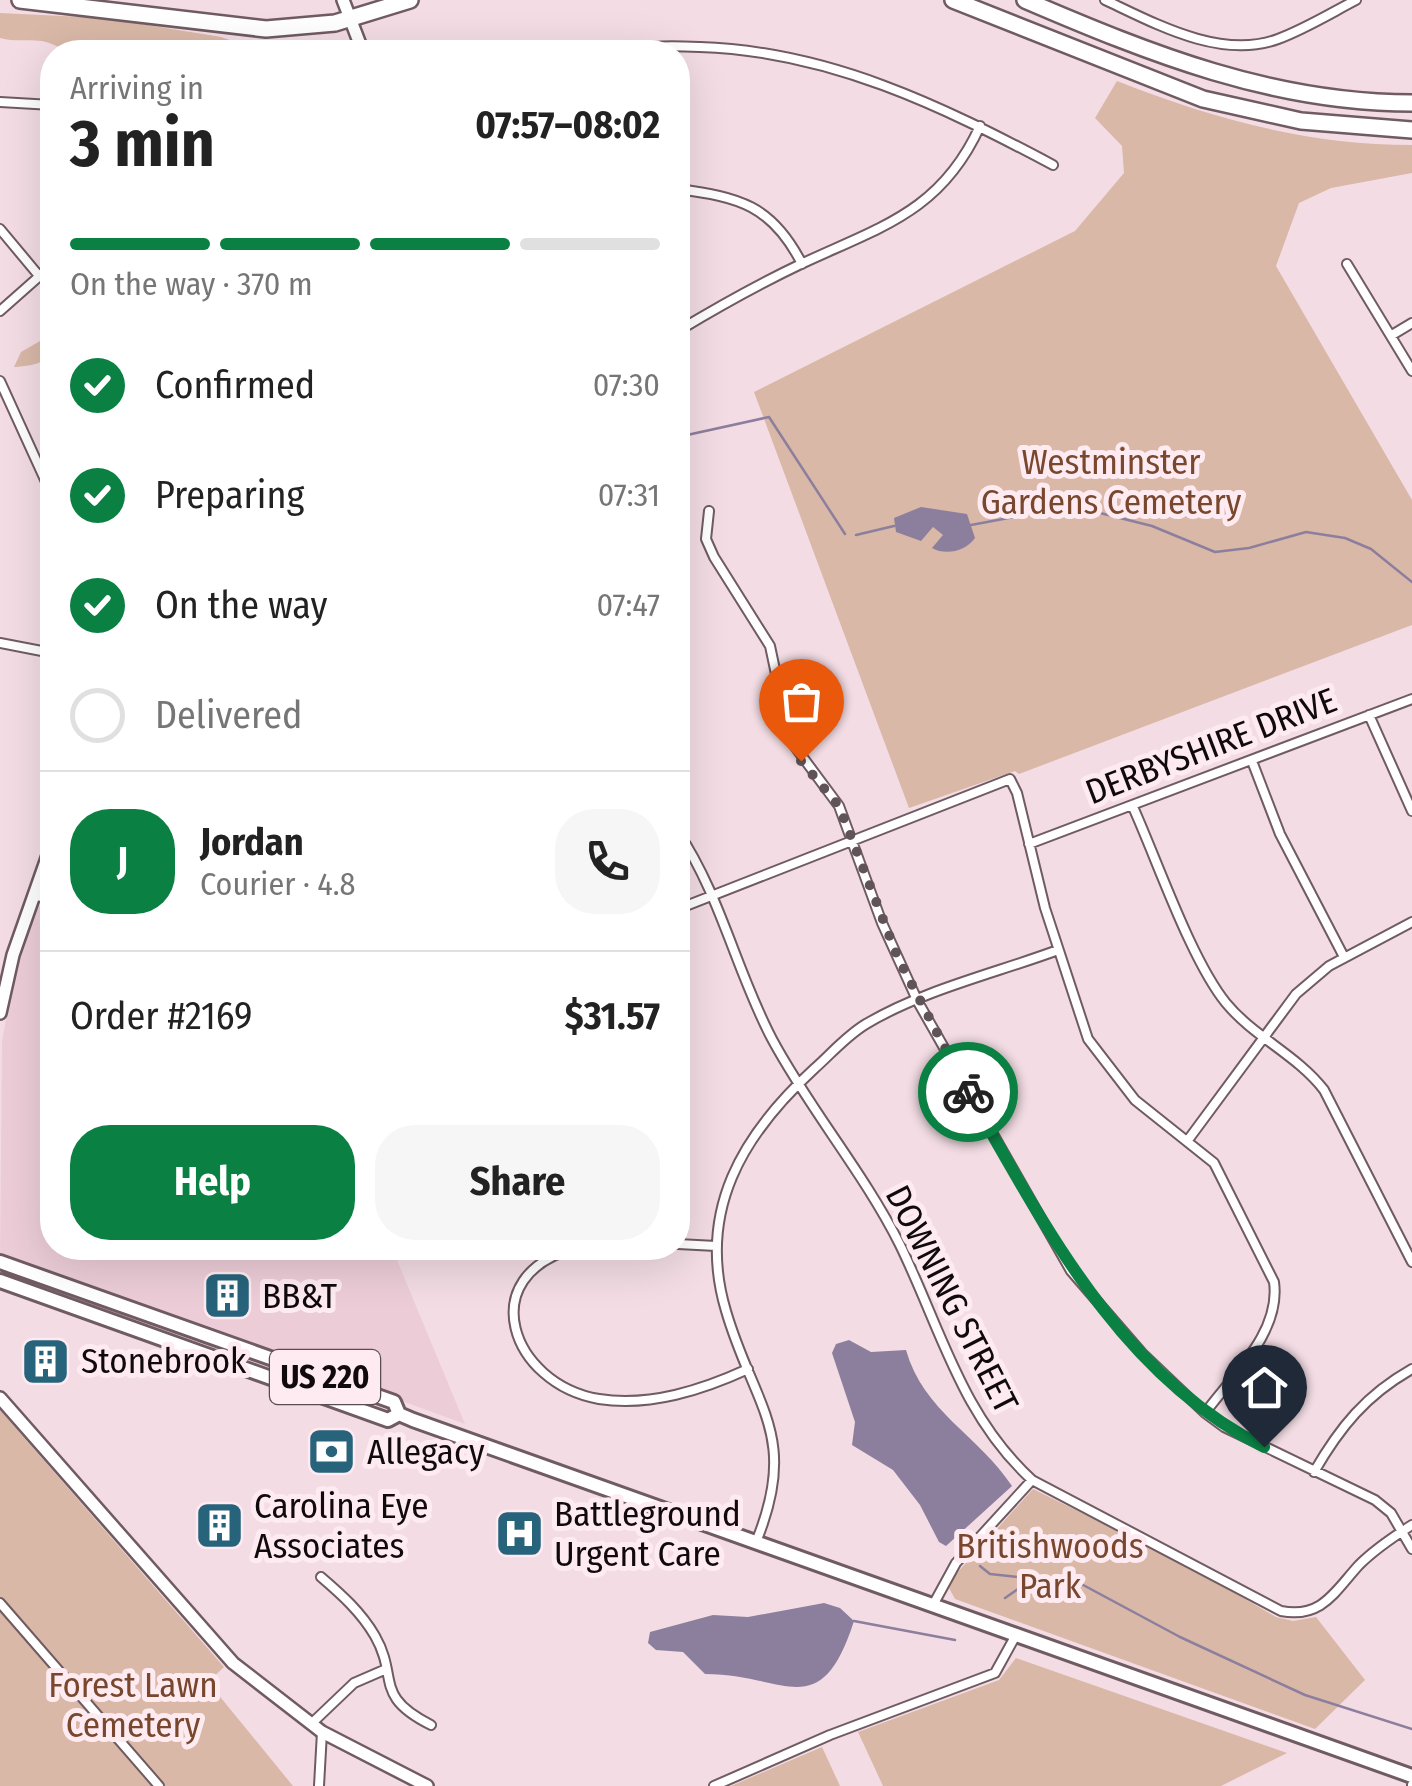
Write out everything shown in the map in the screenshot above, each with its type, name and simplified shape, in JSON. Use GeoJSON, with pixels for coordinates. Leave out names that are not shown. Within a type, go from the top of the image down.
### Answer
{"type":"FeatureCollection","features":[{"type":"Feature","properties":{"kind":"highway"},"geometry":{"type":"LineString","coordinates":[[20,0],[266,29],[353,19],[410,0]]}},
{"type":"Feature","properties":{"kind":"highway"},"geometry":{"type":"LineString","coordinates":[[954,0],[1203,99],[1301,121],[1412,130]]}},
{"type":"Feature","properties":{"kind":"highway"},"geometry":{"type":"LineString","coordinates":[[1026,0],[1154,54],[1225,78],[1315,96],[1412,103]]}},
{"type":"Feature","properties":{"kind":"main road","name":"US 220"},"geometry":{"type":"LineString","coordinates":[[0,1262],[394,1402],[399,1414],[1412,1776]]}},
{"type":"Feature","properties":{"kind":"main road","name":"US 220"},"geometry":{"type":"LineString","coordinates":[[0,1280],[388,1420],[399,1414]]}},
{"type":"Feature","properties":{"kind":"main road"},"geometry":{"type":"LineString","coordinates":[[214,1358],[227,1354],[253,1361],[260,1354]]}},
{"type":"Feature","properties":{"kind":"street"},"geometry":{"type":"LineString","coordinates":[[343,0],[359,40]]}},
{"type":"Feature","properties":{"kind":"street"},"geometry":{"type":"LineString","coordinates":[[353,19],[354,0]]}},
{"type":"Feature","properties":{"kind":"street"},"geometry":{"type":"LineString","coordinates":[[1105,0],[1164,27],[1236,45],[1278,39],[1356,0]]}},
{"type":"Feature","properties":{"kind":"street"},"geometry":{"type":"LineString","coordinates":[[1329,0],[1335,11]]}},
{"type":"Feature","properties":{"kind":"street"},"geometry":{"type":"LineString","coordinates":[[690,47],[783,54],[859,75],[980,126],[1054,165]]}},
{"type":"Feature","properties":{"kind":"street"},"geometry":{"type":"LineString","coordinates":[[0,102],[40,104]]}},
{"type":"Feature","properties":{"kind":"street"},"geometry":{"type":"LineString","coordinates":[[690,324],[918,208],[953,176],[980,126]]}},
{"type":"Feature","properties":{"kind":"street"},"geometry":{"type":"LineString","coordinates":[[690,191],[741,201],[773,219],[802,264]]}},
{"type":"Feature","properties":{"kind":"street"},"geometry":{"type":"LineString","coordinates":[[0,230],[40,277],[0,311]]}},
{"type":"Feature","properties":{"kind":"street"},"geometry":{"type":"LineString","coordinates":[[1347,264],[1412,370]]}},
{"type":"Feature","properties":{"kind":"street"},"geometry":{"type":"LineString","coordinates":[[1392,335],[1412,323]]}},
{"type":"Feature","properties":{"kind":"street"},"geometry":{"type":"LineString","coordinates":[[0,380],[40,468]]}},
{"type":"Feature","properties":{"kind":"street"},"geometry":{"type":"LineString","coordinates":[[709,511],[706,538],[714,557],[748,604],[770,646],[790,740],[839,806],[918,1002],[1071,1271],[1142,1353],[1205,1413],[1375,1500],[1412,1549]]}},
{"type":"Feature","properties":{"kind":"street"},"geometry":{"type":"LineString","coordinates":[[0,643],[40,651]]}},
{"type":"Feature","properties":{"kind":"street","name":"DERBYSHIRE DRIVE"},"geometry":{"type":"LineString","coordinates":[[1029,844],[1412,699]]}},
{"type":"Feature","properties":{"kind":"street"},"geometry":{"type":"LineString","coordinates":[[1369,715],[1412,812]]}},
{"type":"Feature","properties":{"kind":"street"},"geometry":{"type":"LineString","coordinates":[[1252,760],[1296,870],[1344,958]]}},
{"type":"Feature","properties":{"kind":"street"},"geometry":{"type":"LineString","coordinates":[[690,904],[1010,779],[1078,1017],[1102,1062],[1136,1100],[1188,1140],[1219,1171],[1271,1271],[1276,1291],[1269,1326],[1205,1413]]}},
{"type":"Feature","properties":{"kind":"street"},"geometry":{"type":"LineString","coordinates":[[1132,806],[1215,988],[1263,1038],[1306,1070],[1324,1090],[1412,1262]]}},
{"type":"Feature","properties":{"kind":"street","name":"DOWNING STREET"},"geometry":{"type":"LineString","coordinates":[[690,856],[771,1037],[900,1245],[972,1409],[1003,1454],[1032,1480],[1281,1611],[1299,1614],[1330,1600],[1361,1563],[1402,1531]]}},
{"type":"Feature","properties":{"kind":"street"},"geometry":{"type":"LineString","coordinates":[[0,1013],[13,955],[40,879]]}},
{"type":"Feature","properties":{"kind":"street"},"geometry":{"type":"LineString","coordinates":[[34,896],[40,897]]}},
{"type":"Feature","properties":{"kind":"street"},"geometry":{"type":"LineString","coordinates":[[1188,1140],[1296,994],[1344,958],[1412,922]]}},
{"type":"Feature","properties":{"kind":"street"},"geometry":{"type":"LineString","coordinates":[[756,1542],[772,1493],[776,1455],[765,1406],[726,1312],[716,1246],[742,1151],[762,1121],[854,1032],[918,1002],[1058,950]]}},
{"type":"Feature","properties":{"kind":"street"},"geometry":{"type":"LineString","coordinates":[[690,1245],[716,1246]]}},
{"type":"Feature","properties":{"kind":"street"},"geometry":{"type":"LineString","coordinates":[[545,1260],[525,1277],[512,1302],[514,1326],[543,1375],[598,1398],[628,1400],[694,1391],[748,1369]]}},
{"type":"Feature","properties":{"kind":"street"},"geometry":{"type":"LineString","coordinates":[[1314,1472],[1356,1410],[1412,1369]]}},
{"type":"Feature","properties":{"kind":"street"},"geometry":{"type":"LineString","coordinates":[[0,1398],[233,1663],[316,1728],[428,1786]]}},
{"type":"Feature","properties":{"kind":"street"},"geometry":{"type":"LineString","coordinates":[[932,1606],[956,1563],[1032,1480]]}},
{"type":"Feature","properties":{"kind":"street"},"geometry":{"type":"LineString","coordinates":[[1402,1531],[1412,1526]]}},
{"type":"Feature","properties":{"kind":"street"},"geometry":{"type":"LineString","coordinates":[[321,1578],[356,1608],[378,1640],[388,1687],[401,1706],[431,1725]]}},
{"type":"Feature","properties":{"kind":"street"},"geometry":{"type":"LineString","coordinates":[[0,1603],[159,1786]]}},
{"type":"Feature","properties":{"kind":"street"},"geometry":{"type":"LineString","coordinates":[[714,1786],[830,1735],[995,1674],[1016,1636]]}},
{"type":"Feature","properties":{"kind":"street"},"geometry":{"type":"LineString","coordinates":[[320,1786],[316,1728],[354,1683],[384,1670]]}},
{"type":"Feature","properties":{"kind":"shaded area"},"geometry":{"type":"Polygon","coordinates":[[[921,507],[967,514],[975,538],[961,549],[943,552],[932,548],[943,535],[933,527],[921,541],[896,532],[894,518],[921,507]]]}},
{"type":"Feature","properties":{"kind":"shaded area"},"geometry":{"type":"Polygon","coordinates":[[[40,906],[40,1260],[397,1260],[465,1424],[0,1255],[2,1042],[14,973],[40,906]]]}},
{"type":"Feature","properties":{"kind":"shaded area"},"geometry":{"type":"Polygon","coordinates":[[[849,1340],[871,1352],[906,1350],[914,1371],[938,1407],[1012,1486],[946,1546],[939,1542],[920,1505],[893,1470],[852,1445],[855,1422],[832,1353],[836,1344],[849,1340]]]}},
{"type":"Feature","properties":{"kind":"shaded area"},"geometry":{"type":"Polygon","coordinates":[[[824,1603],[840,1608],[854,1621],[828,1674],[813,1684],[797,1687],[705,1674],[683,1652],[656,1650],[648,1643],[650,1632],[713,1615],[748,1617],[824,1603]]]}},
{"type":"Feature","properties":{"kind":"green space"},"geometry":{"type":"Polygon","coordinates":[[[0,13],[105,18],[230,40],[40,41],[0,38],[0,13]]]}},
{"type":"Feature","properties":{"kind":"green space","name":"Westminster Gardens Cemetery"},"geometry":{"type":"Polygon","coordinates":[[[1117,81],[1225,118],[1298,135],[1412,145],[1412,173],[1331,188],[1299,203],[1276,266],[1412,500],[1412,625],[1019,774],[1015,771],[909,808],[754,392],[1075,231],[1124,173],[1122,146],[1095,118],[1117,81]]]}},
{"type":"Feature","properties":{"kind":"green space"},"geometry":{"type":"Polygon","coordinates":[[[40,341],[40,361],[14,367],[21,352],[40,341]]]}},
{"type":"Feature","properties":{"kind":"green space","name":"Forest Lawn Cemetery"},"geometry":{"type":"Polygon","coordinates":[[[0,1410],[224,1667],[208,1682],[293,1786],[0,1786],[0,1410]]]}},
{"type":"Feature","properties":{"kind":"green space","name":"Britishwoods Park"},"geometry":{"type":"Polygon","coordinates":[[[1033,1489],[1188,1565],[1276,1617],[1293,1621],[1316,1617],[1365,1680],[1315,1729],[955,1599],[949,1588],[955,1575],[1033,1489]]]}},
{"type":"Feature","properties":{"kind":"green space"},"geometry":{"type":"Polygon","coordinates":[[[1016,1658],[1287,1753],[1221,1786],[883,1786],[858,1732],[999,1680],[1016,1658]]]}},
{"type":"Feature","properties":{"kind":"green space"},"geometry":{"type":"Polygon","coordinates":[[[822,1747],[840,1786],[731,1786],[822,1747]]]}},
{"type":"Feature","properties":{"kind":"waterway"},"geometry":{"type":"LineString","coordinates":[[690,434],[769,417],[845,534]]}},
{"type":"Feature","properties":{"kind":"waterway"},"geometry":{"type":"LineString","coordinates":[[971,525],[1072,506],[1152,526],[1215,552],[1249,548],[1306,532],[1345,538],[1371,549],[1412,582]]}},
{"type":"Feature","properties":{"kind":"waterway"},"geometry":{"type":"LineString","coordinates":[[856,535],[894,526]]}},
{"type":"Feature","properties":{"kind":"waterway"},"geometry":{"type":"LineString","coordinates":[[980,1566],[990,1574],[1018,1577],[1023,1583]]}},
{"type":"Feature","properties":{"kind":"waterway"},"geometry":{"type":"LineString","coordinates":[[1005,1598],[1037,1576],[1072,1579],[1180,1637],[1305,1695],[1412,1729]]}},
{"type":"Feature","properties":{"kind":"waterway"},"geometry":{"type":"LineString","coordinates":[[854,1621],[955,1640]]}},
{"type":"Feature","properties":{"kind":"way so far"},"geometry":{"type":"LineString","coordinates":[[801,761],[839,806],[882,923],[918,1002],[968,1092]]}},
{"type":"Feature","properties":{"kind":"place","name":"BB&T"},"geometry":{"type":"Point","coordinates":[227,1296]}},
{"type":"Feature","properties":{"kind":"place","name":"Stonebrook"},"geometry":{"type":"Point","coordinates":[46,1361]}},
{"type":"Feature","properties":{"kind":"place","name":"Allegacy"},"geometry":{"type":"Point","coordinates":[332,1452]}},
{"type":"Feature","properties":{"kind":"place","name":"Carolina Eye Associates"},"geometry":{"type":"Point","coordinates":[219,1526]}},
{"type":"Feature","properties":{"kind":"place","name":"Battleground Urgent Care"},"geometry":{"type":"Point","coordinates":[519,1534]}},
{"type":"Feature","properties":{"kind":"route"},"geometry":{"type":"LineString","coordinates":[[968,1092],[1071,1271],[1183,1396],[1224,1427],[1264,1447]]}}]}
